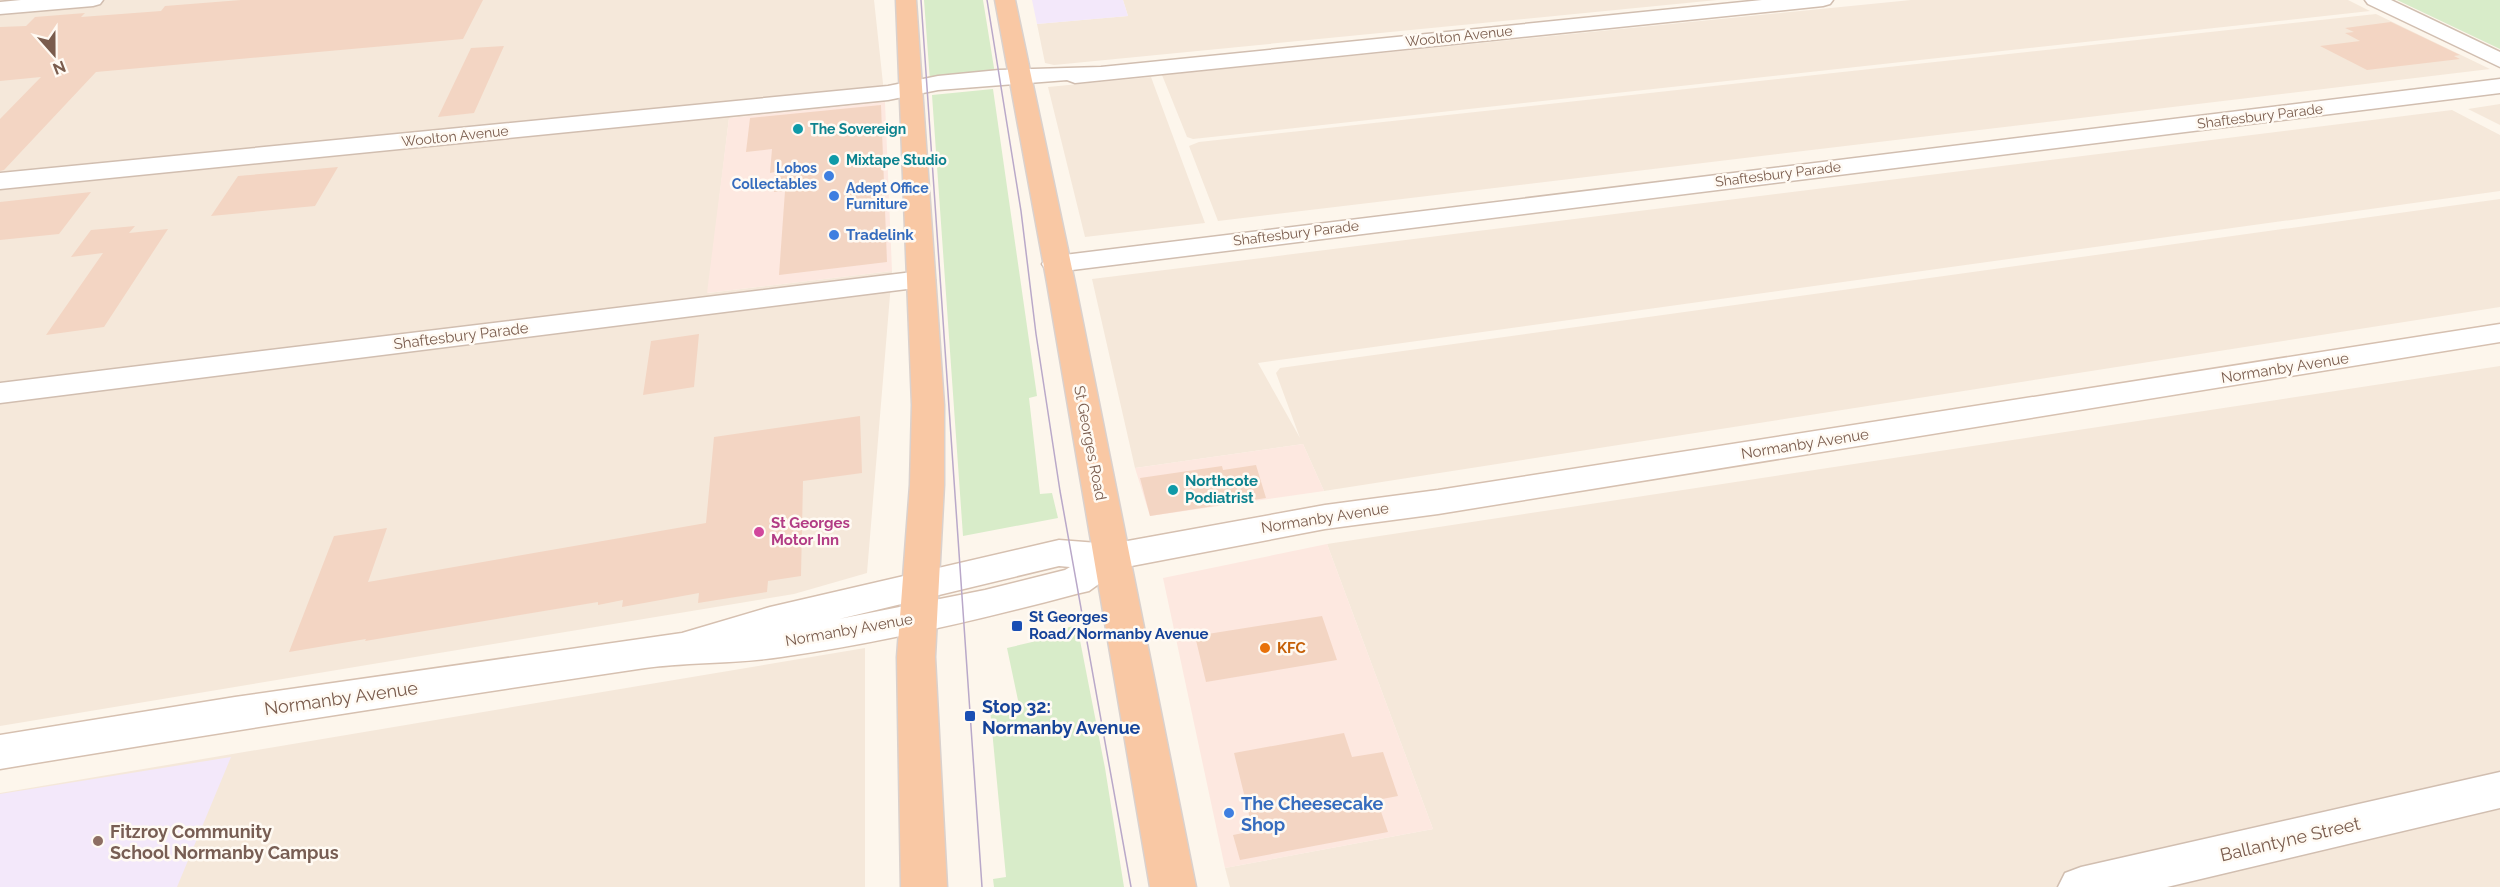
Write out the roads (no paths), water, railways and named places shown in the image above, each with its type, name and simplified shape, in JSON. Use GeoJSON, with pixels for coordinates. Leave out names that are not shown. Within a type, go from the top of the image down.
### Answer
{"type":"FeatureCollection","features":[{"type":"Feature","properties":{"kind":"highway"},"geometry":{"type":"LineString","coordinates":[[906,0],[929,447],[918,602],[924,887]]}},
{"type":"Feature","properties":{"kind":"highway","name":"St Georges Road"},"geometry":{"type":"LineString","coordinates":[[1005,0],[1173,887]]}},
{"type":"Feature","properties":{"kind":"street"},"geometry":{"type":"LineString","coordinates":[[0,8],[93,0]]}},
{"type":"Feature","properties":{"kind":"street","name":"Woolton Avenue"},"geometry":{"type":"LineString","coordinates":[[0,181],[911,90],[936,92],[1020,79],[1823,0]]}},
{"type":"Feature","properties":{"kind":"street"},"geometry":{"type":"LineString","coordinates":[[2375,0],[2500,60]]}},
{"type":"Feature","properties":{"kind":"street","name":"Shaftesbury Parade"},"geometry":{"type":"LineString","coordinates":[[1056,264],[2500,86]]}},
{"type":"Feature","properties":{"kind":"street","name":"Shaftesbury Parade"},"geometry":{"type":"LineString","coordinates":[[0,393],[921,280]]}},
{"type":"Feature","properties":{"kind":"street","name":"Normanby Avenue"},"geometry":{"type":"LineString","coordinates":[[0,752],[247,712],[682,648],[778,643],[918,602],[997,602],[1076,581],[1111,557],[1325,517],[1658,467],[2500,333]]}},
{"type":"Feature","properties":{"kind":"street","name":"Ballantyne Street"},"geometry":{"type":"LineString","coordinates":[[2081,887],[2500,790]]}},
{"type":"Feature","properties":{"kind":"tram line"},"geometry":{"type":"LineString","coordinates":[[921,0],[982,887]]}},
{"type":"Feature","properties":{"kind":"tram line"},"geometry":{"type":"LineString","coordinates":[[987,0],[1021,211],[1036,334],[1060,491],[1131,887]]}},
{"type":"Feature","properties":{"kind":"place","name":"The Sovereign"},"geometry":{"type":"Point","coordinates":[798,129]}},
{"type":"Feature","properties":{"kind":"place","name":"Mixtape Studio"},"geometry":{"type":"Point","coordinates":[834,160]}},
{"type":"Feature","properties":{"kind":"place","name":"Lobos Collectables"},"geometry":{"type":"Point","coordinates":[829,176]}},
{"type":"Feature","properties":{"kind":"place","name":"Adept Office Furniture"},"geometry":{"type":"Point","coordinates":[834,196]}},
{"type":"Feature","properties":{"kind":"place","name":"Tradelink"},"geometry":{"type":"Point","coordinates":[834,235]}},
{"type":"Feature","properties":{"kind":"place","name":"Northcote Podiatrist"},"geometry":{"type":"Point","coordinates":[1173,490]}},
{"type":"Feature","properties":{"kind":"place","name":"St Georges Motor Inn"},"geometry":{"type":"Point","coordinates":[759,532]}},
{"type":"Feature","properties":{"kind":"place","name":"St Georges Road/Normanby Avenue"},"geometry":{"type":"Point","coordinates":[1017,626]}},
{"type":"Feature","properties":{"kind":"place","name":"KFC"},"geometry":{"type":"Point","coordinates":[1265,648]}},
{"type":"Feature","properties":{"kind":"place","name":"Stop 32: Normanby Avenue"},"geometry":{"type":"Point","coordinates":[970,716]}},
{"type":"Feature","properties":{"kind":"place","name":"The Cheesecake Shop"},"geometry":{"type":"Point","coordinates":[1229,813]}},
{"type":"Feature","properties":{"kind":"place","name":"Fitzroy Community School Normanby Campus"},"geometry":{"type":"Point","coordinates":[98,841]}}]}
